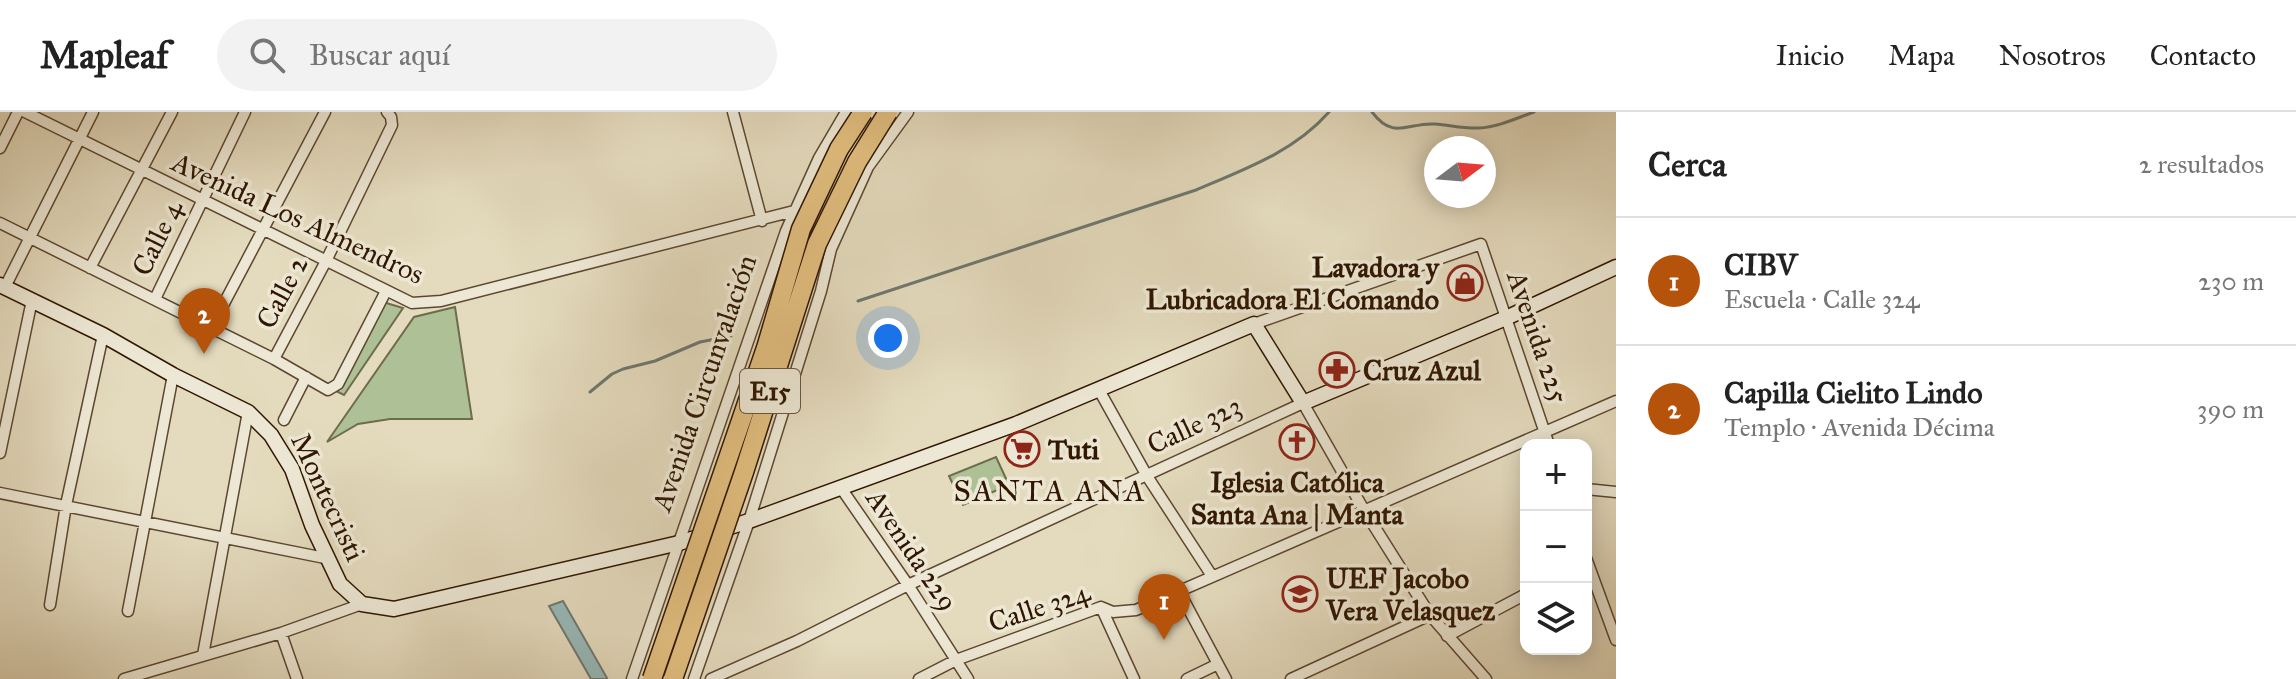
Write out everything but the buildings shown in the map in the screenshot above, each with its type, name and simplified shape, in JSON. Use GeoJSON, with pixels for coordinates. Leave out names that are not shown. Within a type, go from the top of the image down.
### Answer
{"type":"FeatureCollection","features":[{"type":"Feature","properties":{"kind":"highway","name":"Avenida Circunvalación"},"geometry":{"type":"LineString","coordinates":[[652,679],[766,348],[801,229],[839,149],[863,112]]}},
{"type":"Feature","properties":{"kind":"highway","name":"E15"},"geometry":{"type":"LineString","coordinates":[[673,679],[817,244],[857,162],[888,112]]}},
{"type":"Feature","properties":{"kind":"street"},"geometry":{"type":"LineString","coordinates":[[0,148],[18,112]]}},
{"type":"Feature","properties":{"kind":"street","name":"Avenida Los Almendros"},"geometry":{"type":"LineString","coordinates":[[25,112],[412,303],[441,301],[794,211]]}},
{"type":"Feature","properties":{"kind":"street"},"geometry":{"type":"LineString","coordinates":[[2,286],[93,112]]}},
{"type":"Feature","properties":{"kind":"street"},"geometry":{"type":"LineString","coordinates":[[90,268],[172,112]]}},
{"type":"Feature","properties":{"kind":"street","name":"Calle 4"},"geometry":{"type":"LineString","coordinates":[[155,299],[245,112]]}},
{"type":"Feature","properties":{"kind":"street"},"geometry":{"type":"LineString","coordinates":[[211,328],[325,112]]}},
{"type":"Feature","properties":{"kind":"street"},"geometry":{"type":"LineString","coordinates":[[733,112],[762,221]]}},
{"type":"Feature","properties":{"kind":"street","name":"Avenida Circunvalación"},"geometry":{"type":"LineString","coordinates":[[632,679],[794,211],[819,158],[846,112]]}},
{"type":"Feature","properties":{"kind":"street","name":"E15"},"geometry":{"type":"LineString","coordinates":[[694,679],[749,521],[821,291],[831,249],[868,167],[908,112]]}},
{"type":"Feature","properties":{"kind":"street","name":"Calle 2"},"geometry":{"type":"LineString","coordinates":[[274,359],[392,125],[389,114]]}},
{"type":"Feature","properties":{"kind":"street"},"geometry":{"type":"LineString","coordinates":[[0,223],[274,359],[328,390],[338,384],[386,291]]}},
{"type":"Feature","properties":{"kind":"street","name":"Avenida 225"},"geometry":{"type":"LineString","coordinates":[[1254,324],[1481,244],[1547,439]]}},
{"type":"Feature","properties":{"kind":"street","name":"Calle 323"},"geometry":{"type":"LineString","coordinates":[[711,679],[1303,403],[1506,318],[1616,267]]}},
{"type":"Feature","properties":{"kind":"street","name":"Montecristi"},"geometry":{"type":"LineString","coordinates":[[2,286],[103,335],[173,375],[248,412],[271,435],[292,469],[325,558],[340,584],[362,604]]}},
{"type":"Feature","properties":{"kind":"street"},"geometry":{"type":"LineString","coordinates":[[0,453],[32,300]]}},
{"type":"Feature","properties":{"kind":"street"},"geometry":{"type":"LineString","coordinates":[[124,679],[281,633],[362,604],[394,609],[436,601],[679,543],[749,521],[1016,424],[1254,324],[1430,615],[1486,679]]}},
{"type":"Feature","properties":{"kind":"street"},"geometry":{"type":"LineString","coordinates":[[50,605],[66,505],[103,335]]}},
{"type":"Feature","properties":{"kind":"street"},"geometry":{"type":"LineString","coordinates":[[128,611],[173,375]]}},
{"type":"Feature","properties":{"kind":"street"},"geometry":{"type":"LineString","coordinates":[[284,420],[306,377]]}},
{"type":"Feature","properties":{"kind":"street"},"geometry":{"type":"LineString","coordinates":[[1099,390],[1147,476],[1212,576]]}},
{"type":"Feature","properties":{"kind":"street","name":"Calle 324"},"geometry":{"type":"LineString","coordinates":[[919,679],[956,660],[1101,607],[1123,613],[1180,593],[1212,576],[1616,401]]}},
{"type":"Feature","properties":{"kind":"street"},"geometry":{"type":"LineString","coordinates":[[203,655],[248,412]]}},
{"type":"Feature","properties":{"kind":"street","name":"Avenida 229"},"geometry":{"type":"LineString","coordinates":[[841,488],[968,679]]}},
{"type":"Feature","properties":{"kind":"street"},"geometry":{"type":"LineString","coordinates":[[1592,490],[1616,492]]}},
{"type":"Feature","properties":{"kind":"street"},"geometry":{"type":"LineString","coordinates":[[0,493],[224,535],[325,558]]}},
{"type":"Feature","properties":{"kind":"street"},"geometry":{"type":"LineString","coordinates":[[1592,577],[1616,640]]}},
{"type":"Feature","properties":{"kind":"street"},"geometry":{"type":"LineString","coordinates":[[1180,593],[1226,679]]}},
{"type":"Feature","properties":{"kind":"street"},"geometry":{"type":"LineString","coordinates":[[1447,636],[1520,597]]}},
{"type":"Feature","properties":{"kind":"street"},"geometry":{"type":"LineString","coordinates":[[1101,607],[1134,679]]}},
{"type":"Feature","properties":{"kind":"street"},"geometry":{"type":"LineString","coordinates":[[1291,679],[1430,615]]}},
{"type":"Feature","properties":{"kind":"street"},"geometry":{"type":"LineString","coordinates":[[281,633],[297,679]]}},
{"type":"Feature","properties":{"kind":"street"},"geometry":{"type":"LineString","coordinates":[[1187,679],[1218,664]]}},
{"type":"Feature","properties":{"kind":"green space"},"geometry":{"type":"Polygon","coordinates":[[[383,302],[403,308],[344,395],[336,391],[383,302]]]}},
{"type":"Feature","properties":{"kind":"green space"},"geometry":{"type":"Polygon","coordinates":[[[455,307],[472,419],[390,419],[358,424],[327,442],[414,317],[455,307]]]}},
{"type":"Feature","properties":{"kind":"green space"},"geometry":{"type":"Polygon","coordinates":[[[996,457],[1009,485],[963,505],[949,476],[996,457]]]}},
{"type":"Feature","properties":{"kind":"water"},"geometry":{"type":"Polygon","coordinates":[[[563,601],[606,679],[591,679],[549,606],[563,601]]]}},
{"type":"Feature","properties":{"kind":"waterway"},"geometry":{"type":"LineString","coordinates":[[858,301],[1196,190],[1284,149],[1329,112]]}},
{"type":"Feature","properties":{"kind":"waterway"},"geometry":{"type":"LineString","coordinates":[[1372,112],[1380,121],[1394,128],[1425,124],[1486,127],[1534,112]]}},
{"type":"Feature","properties":{"kind":"waterway"},"geometry":{"type":"LineString","coordinates":[[590,392],[623,369],[655,361],[700,342],[731,336]]}},
{"type":"Feature","properties":{"kind":"place","name":"Lavadora y Lubricadora El Comando"},"geometry":{"type":"Point","coordinates":[1465,283]}},
{"type":"Feature","properties":{"kind":"place","name":"Capilla Cielito Lindo"},"geometry":{"type":"Point","coordinates":[204,354]}},
{"type":"Feature","properties":{"kind":"place","name":"Cruz Azul"},"geometry":{"type":"Point","coordinates":[1337,370]}},
{"type":"Feature","properties":{"kind":"place","name":"Iglesia Católica Santa Ana | Manta"},"geometry":{"type":"Point","coordinates":[1297,442]}},
{"type":"Feature","properties":{"kind":"place","name":"Tuti"},"geometry":{"type":"Point","coordinates":[1022,449]}},
{"type":"Feature","properties":{"kind":"place","name":"UEF Jacobo Vera Velasquez"},"geometry":{"type":"Point","coordinates":[1300,594]}},
{"type":"Feature","properties":{"kind":"place","name":"CIBV"},"geometry":{"type":"Point","coordinates":[1164,640]}},
{"type":"Feature","properties":{"kind":"district","name":"SANTA ANA"},"geometry":{"type":"Point","coordinates":[1050,491]}}]}
